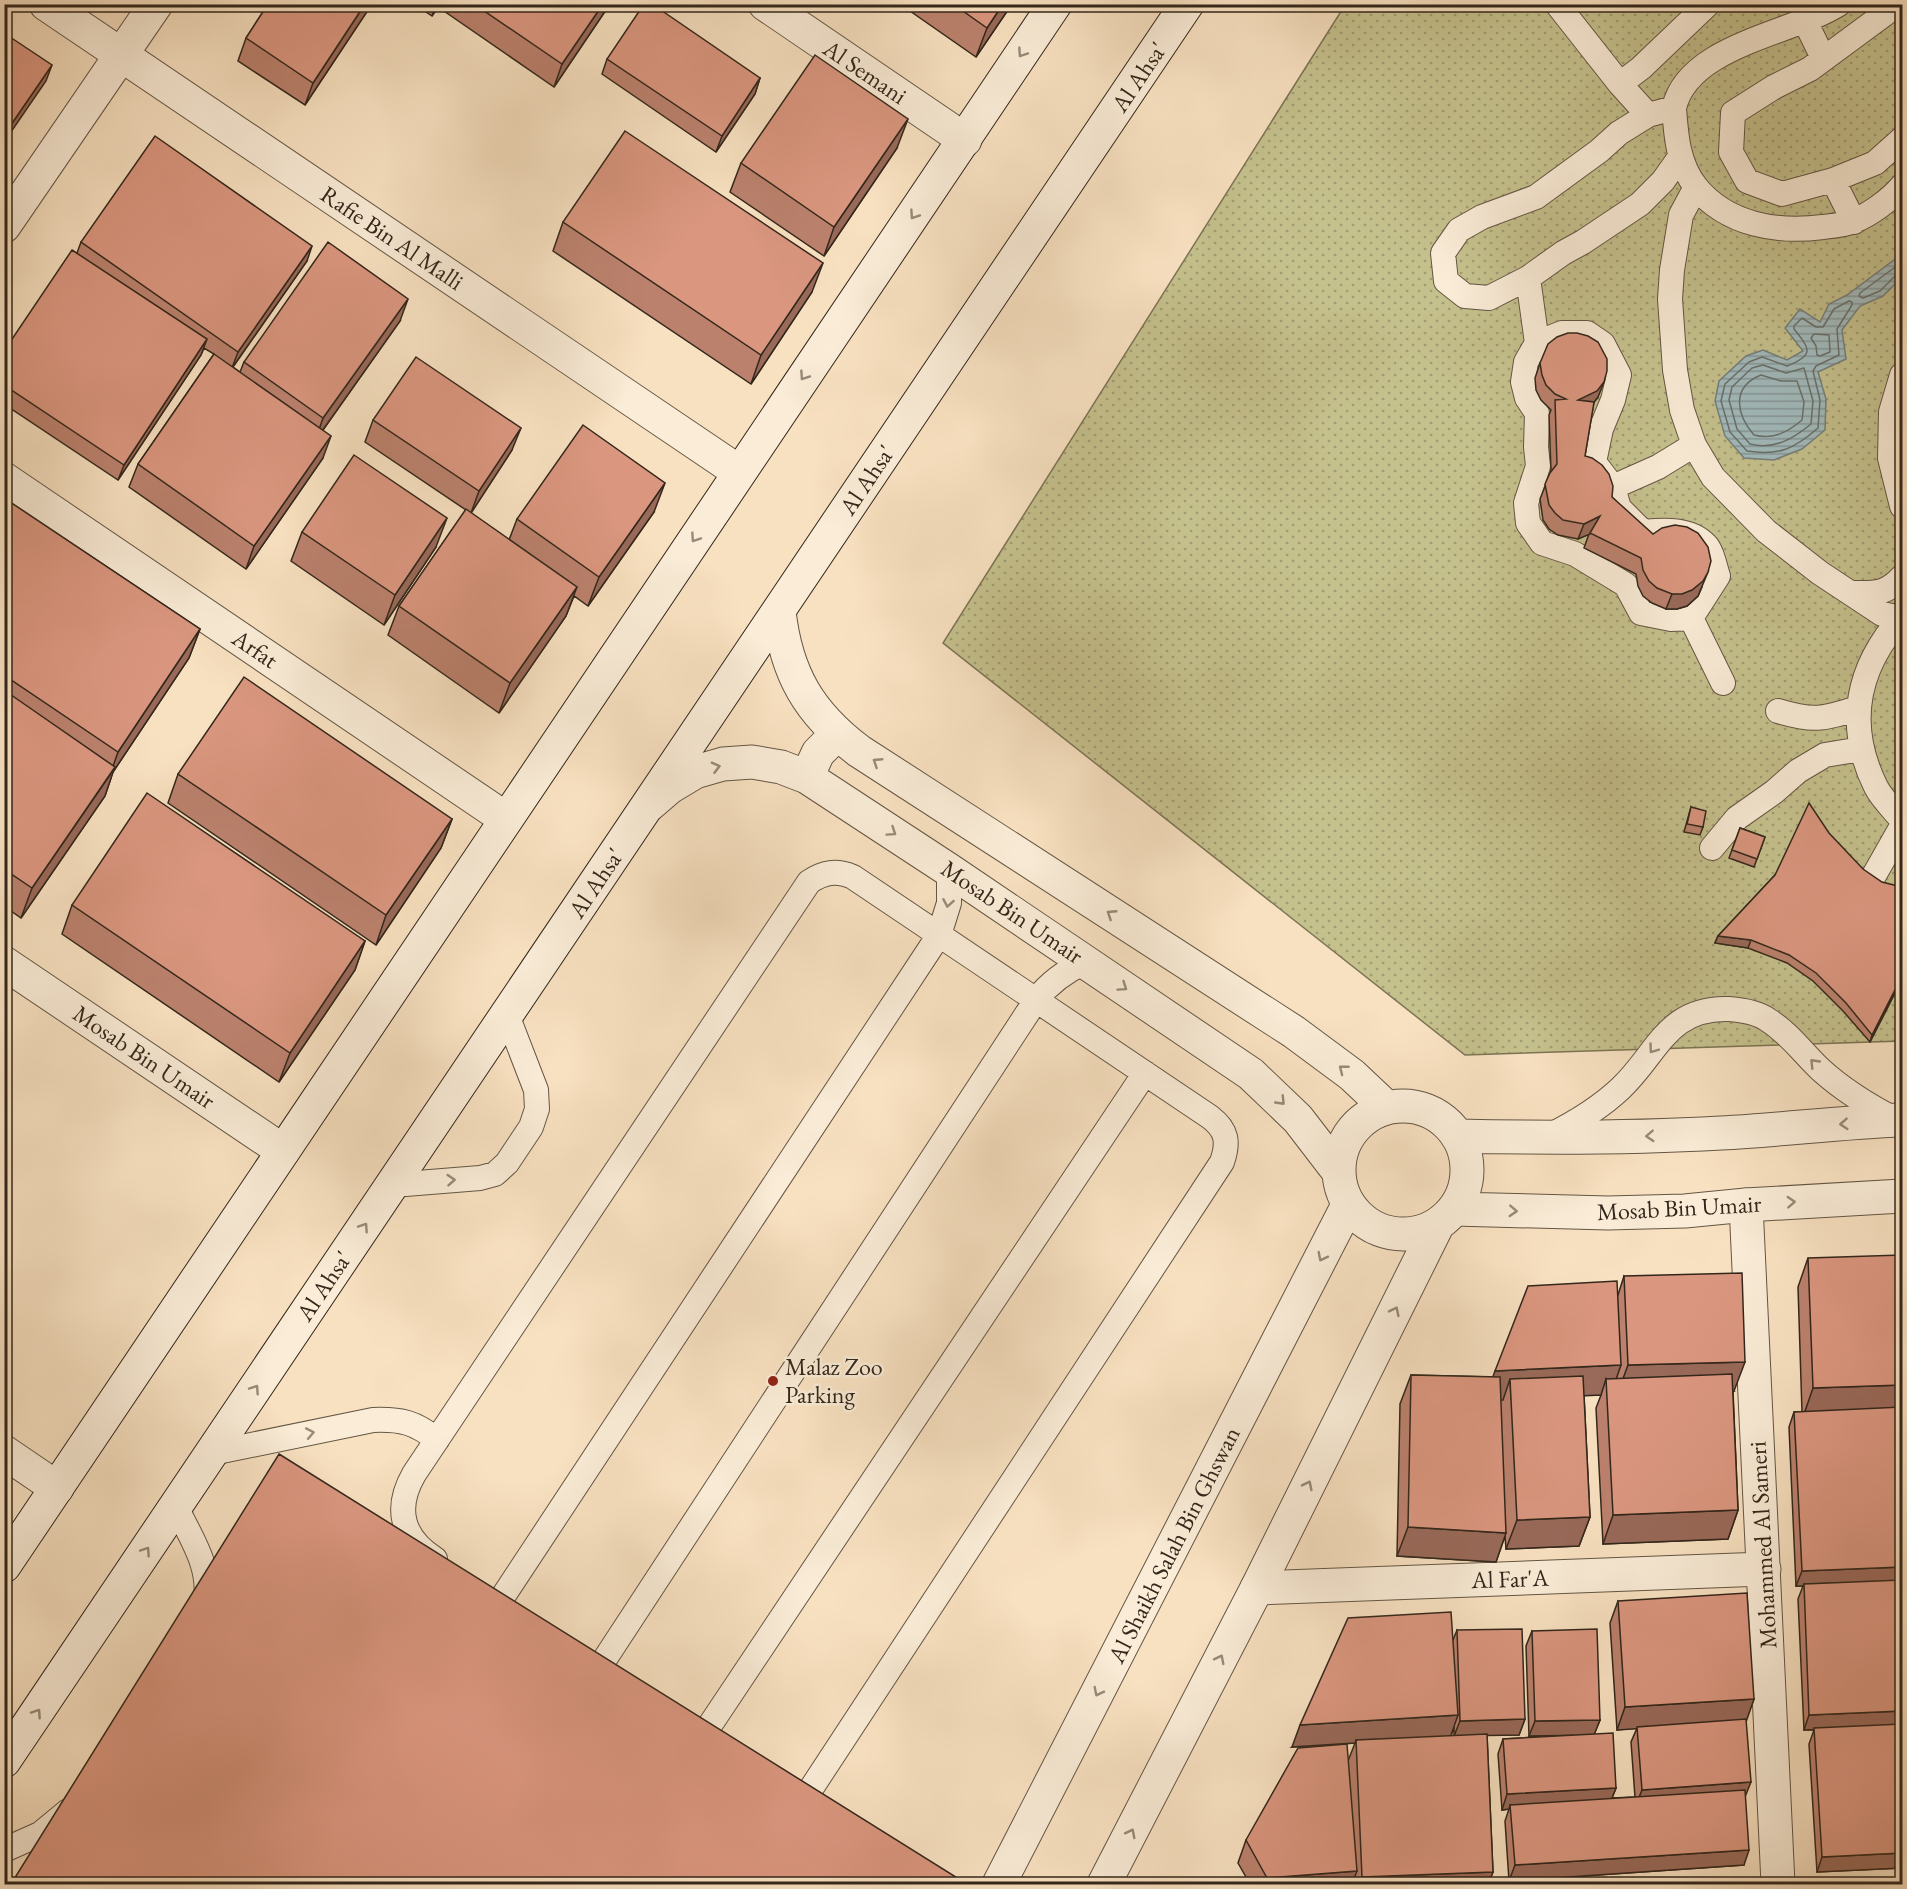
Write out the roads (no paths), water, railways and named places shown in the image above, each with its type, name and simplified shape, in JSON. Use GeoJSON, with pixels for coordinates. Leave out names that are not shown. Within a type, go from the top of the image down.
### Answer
{"type":"FeatureCollection","features":[{"type":"Feature","properties":{"kind":"street","name":"Rafie Bin Al Malli"},"geometry":{"type":"LineString","coordinates":[[46,4],[739,472]]}},
{"type":"Feature","properties":{"kind":"street"},"geometry":{"type":"LineString","coordinates":[[4,226],[156,4]]}},
{"type":"Feature","properties":{"kind":"street","name":"Al Semani"},"geometry":{"type":"LineString","coordinates":[[765,4],[965,140]]}},
{"type":"Feature","properties":{"kind":"street"},"geometry":{"type":"LineString","coordinates":[[4,1566],[1055,4]]}},
{"type":"Feature","properties":{"kind":"street","name":"Al Ahsa'"},"geometry":{"type":"LineString","coordinates":[[4,1761],[1187,4]]}},
{"type":"Feature","properties":{"kind":"street","name":"Arfat"},"geometry":{"type":"LineString","coordinates":[[4,479],[506,819]]}},
{"type":"Feature","properties":{"kind":"street"},"geometry":{"type":"LineString","coordinates":[[779,611],[782,639],[801,691],[837,734],[859,751],[1293,1032],[1342,1068],[1387,1108]]}},
{"type":"Feature","properties":{"kind":"street"},"geometry":{"type":"LineString","coordinates":[[807,777],[818,753],[837,734]]}},
{"type":"Feature","properties":{"kind":"street","name":"Mosab Bin Umair"},"geometry":{"type":"LineString","coordinates":[[648,806],[670,787],[695,772],[723,764],[752,762],[780,767],[807,777],[1251,1074],[1298,1119],[1338,1171]]}},
{"type":"Feature","properties":{"kind":"street","name":"Mosab Bin Umair"},"geometry":{"type":"LineString","coordinates":[[4,963],[283,1151]]}},
{"type":"Feature","properties":{"kind":"street","name":"Mosab Bin Umair"},"geometry":{"type":"LineString","coordinates":[[1407,1106],[1426,1110],[1444,1121],[1457,1136],[1465,1154],[1467,1173],[1463,1192],[1446,1216],[1420,1233],[1400,1235],[1380,1231],[1363,1220],[1348,1205],[1341,1189],[1338,1171],[1340,1154],[1357,1124],[1371,1114],[1387,1108],[1407,1106]]}},
{"type":"Feature","properties":{"kind":"street"},"geometry":{"type":"LineString","coordinates":[[1457,1136],[1545,1138],[1721,1133],[1899,1120]]}},
{"type":"Feature","properties":{"kind":"street","name":"Mosab Bin Umair"},"geometry":{"type":"LineString","coordinates":[[1446,1216],[1685,1211],[1902,1196]]}},
{"type":"Feature","properties":{"kind":"street","name":"Al Shaikh Salah Bin Ghswan"},"geometry":{"type":"LineString","coordinates":[[999,1884],[1348,1205]]}},
{"type":"Feature","properties":{"kind":"street","name":"Mohammed Al Sameri"},"geometry":{"type":"LineString","coordinates":[[1746,1205],[1778,1884]]}},
{"type":"Feature","properties":{"kind":"street"},"geometry":{"type":"LineString","coordinates":[[1104,1884],[1446,1216]]}},
{"type":"Feature","properties":{"kind":"street"},"geometry":{"type":"LineString","coordinates":[[4,1452],[57,1488]]}},
{"type":"Feature","properties":{"kind":"street","name":"Al Far'A"},"geometry":{"type":"LineString","coordinates":[[1257,1588],[1764,1569]]}},
{"type":"Feature","properties":{"kind":"lane"},"geometry":{"type":"LineString","coordinates":[[1557,4],[1620,84],[1648,115]]}},
{"type":"Feature","properties":{"kind":"lane"},"geometry":{"type":"LineString","coordinates":[[1620,84],[1641,68],[1708,4]]}},
{"type":"Feature","properties":{"kind":"lane"},"geometry":{"type":"LineString","coordinates":[[1839,4],[1827,12],[1765,34],[1719,55],[1685,84],[1674,108],[1680,157],[1696,187],[1734,217],[1756,226],[1810,229],[1854,222],[1902,186]]}},
{"type":"Feature","properties":{"kind":"lane"},"geometry":{"type":"LineString","coordinates":[[1898,4],[1810,69],[1774,87],[1733,113],[1731,152],[1747,181],[1782,194],[1833,180],[1875,164],[1902,139]]}},
{"type":"Feature","properties":{"kind":"lane"},"geometry":{"type":"LineString","coordinates":[[1804,21],[1823,58]]}},
{"type":"Feature","properties":{"kind":"lane"},"geometry":{"type":"LineString","coordinates":[[1674,108],[1648,115],[1619,133],[1599,151],[1536,197],[1482,217],[1459,230],[1443,254],[1446,281],[1465,296],[1489,298],[1528,278],[1640,204],[1663,181],[1680,157]]}},
{"type":"Feature","properties":{"kind":"lane"},"geometry":{"type":"LineString","coordinates":[[1833,180],[1854,222]]}},
{"type":"Feature","properties":{"kind":"lane"},"geometry":{"type":"LineString","coordinates":[[1696,187],[1681,215],[1671,270],[1670,299],[1675,370],[1682,410],[1694,445],[1713,477],[1766,531],[1801,559],[1882,614],[1902,617]]}},
{"type":"Feature","properties":{"kind":"lane"},"geometry":{"type":"LineString","coordinates":[[1528,278],[1537,343],[1526,362],[1522,382],[1527,398],[1537,413],[1538,466],[1526,503],[1528,523],[1542,543],[1575,554],[1626,585],[1641,613],[1671,619],[1691,618]]}},
{"type":"Feature","properties":{"kind":"lane"},"geometry":{"type":"LineString","coordinates":[[1537,343],[1562,333],[1587,333],[1603,344],[1619,375],[1613,400],[1601,429],[1594,462],[1613,487],[1619,508],[1643,532],[1664,530],[1685,532],[1707,545],[1718,576],[1691,618]]}},
{"type":"Feature","properties":{"kind":"lane"},"geometry":{"type":"LineString","coordinates":[[1902,375],[1891,412],[1890,458],[1902,505]]}},
{"type":"Feature","properties":{"kind":"lane"},"geometry":{"type":"LineString","coordinates":[[1613,487],[1658,467],[1694,445]]}},
{"type":"Feature","properties":{"kind":"lane"},"geometry":{"type":"LineString","coordinates":[[1851,593],[1874,593],[1891,588],[1902,577]]}},
{"type":"Feature","properties":{"kind":"lane"},"geometry":{"type":"LineString","coordinates":[[1902,617],[1880,644],[1870,664],[1865,675],[1858,708],[1861,749],[1877,789],[1902,820]]}},
{"type":"Feature","properties":{"kind":"lane"},"geometry":{"type":"LineString","coordinates":[[1691,618],[1723,683]]}},
{"type":"Feature","properties":{"kind":"lane"},"geometry":{"type":"LineString","coordinates":[[1778,711],[1798,717],[1823,719],[1858,708]]}},
{"type":"Feature","properties":{"kind":"lane"},"geometry":{"type":"LineString","coordinates":[[1712,848],[1737,818],[1798,771],[1824,755],[1861,749]]}},
{"type":"Feature","properties":{"kind":"lane"},"geometry":{"type":"LineString","coordinates":[[1872,879],[1902,826]]}},
{"type":"Feature","properties":{"kind":"lane"},"geometry":{"type":"LineString","coordinates":[[501,1602],[939,935],[949,903],[949,870]]}},
{"type":"Feature","properties":{"kind":"lane"},"geometry":{"type":"LineString","coordinates":[[456,1573],[417,1545],[408,1533],[403,1518],[402,1503],[406,1487],[809,882],[819,875],[830,872],[842,872],[853,878],[1218,1124],[1224,1131],[1227,1142],[1222,1162],[811,1810],[781,1790]]}},
{"type":"Feature","properties":{"kind":"lane"},"geometry":{"type":"LineString","coordinates":[[598,1668],[1036,1000],[1058,977],[1086,962]]}},
{"type":"Feature","properties":{"kind":"lane"},"geometry":{"type":"LineString","coordinates":[[1545,1138],[1573,1125],[1622,1087],[1660,1039],[1677,1023],[1698,1013],[1719,1009],[1742,1010],[1764,1017],[1783,1029],[1820,1069],[1843,1089],[1869,1106],[1899,1120]]}},
{"type":"Feature","properties":{"kind":"lane"},"geometry":{"type":"LineString","coordinates":[[393,1185],[480,1178],[495,1174],[507,1163],[531,1127],[537,1109],[536,1090],[507,1015]]}},
{"type":"Feature","properties":{"kind":"lane"},"geometry":{"type":"LineString","coordinates":[[722,1750],[692,1731],[1145,1073]]}},
{"type":"Feature","properties":{"kind":"lane"},"geometry":{"type":"LineString","coordinates":[[212,1453],[373,1420],[408,1422],[424,1429],[437,1440]]}},
{"type":"Feature","properties":{"kind":"lane"},"geometry":{"type":"LineString","coordinates":[[176,1507],[206,1573],[206,1603],[202,1616],[195,1625]]}},
{"type":"Feature","properties":{"kind":"lane"},"geometry":{"type":"LineString","coordinates":[[4,1850],[26,1842],[57,1822],[72,1807],[83,1790]]}},
{"type":"Feature","properties":{"kind":"water"},"geometry":{"type":"Polygon","coordinates":[[[1902,254],[1902,277],[1883,296],[1860,306],[1842,330],[1846,359],[1818,372],[1826,399],[1825,430],[1802,449],[1774,460],[1744,458],[1725,436],[1715,401],[1719,381],[1746,356],[1763,350],[1787,360],[1803,351],[1785,328],[1800,309],[1820,322],[1829,304],[1847,295],[1902,254]]]}},
{"type":"Feature","properties":{"kind":"place","name":"Malaz Zoo Parking"},"geometry":{"type":"Point","coordinates":[773,1381]}}]}
